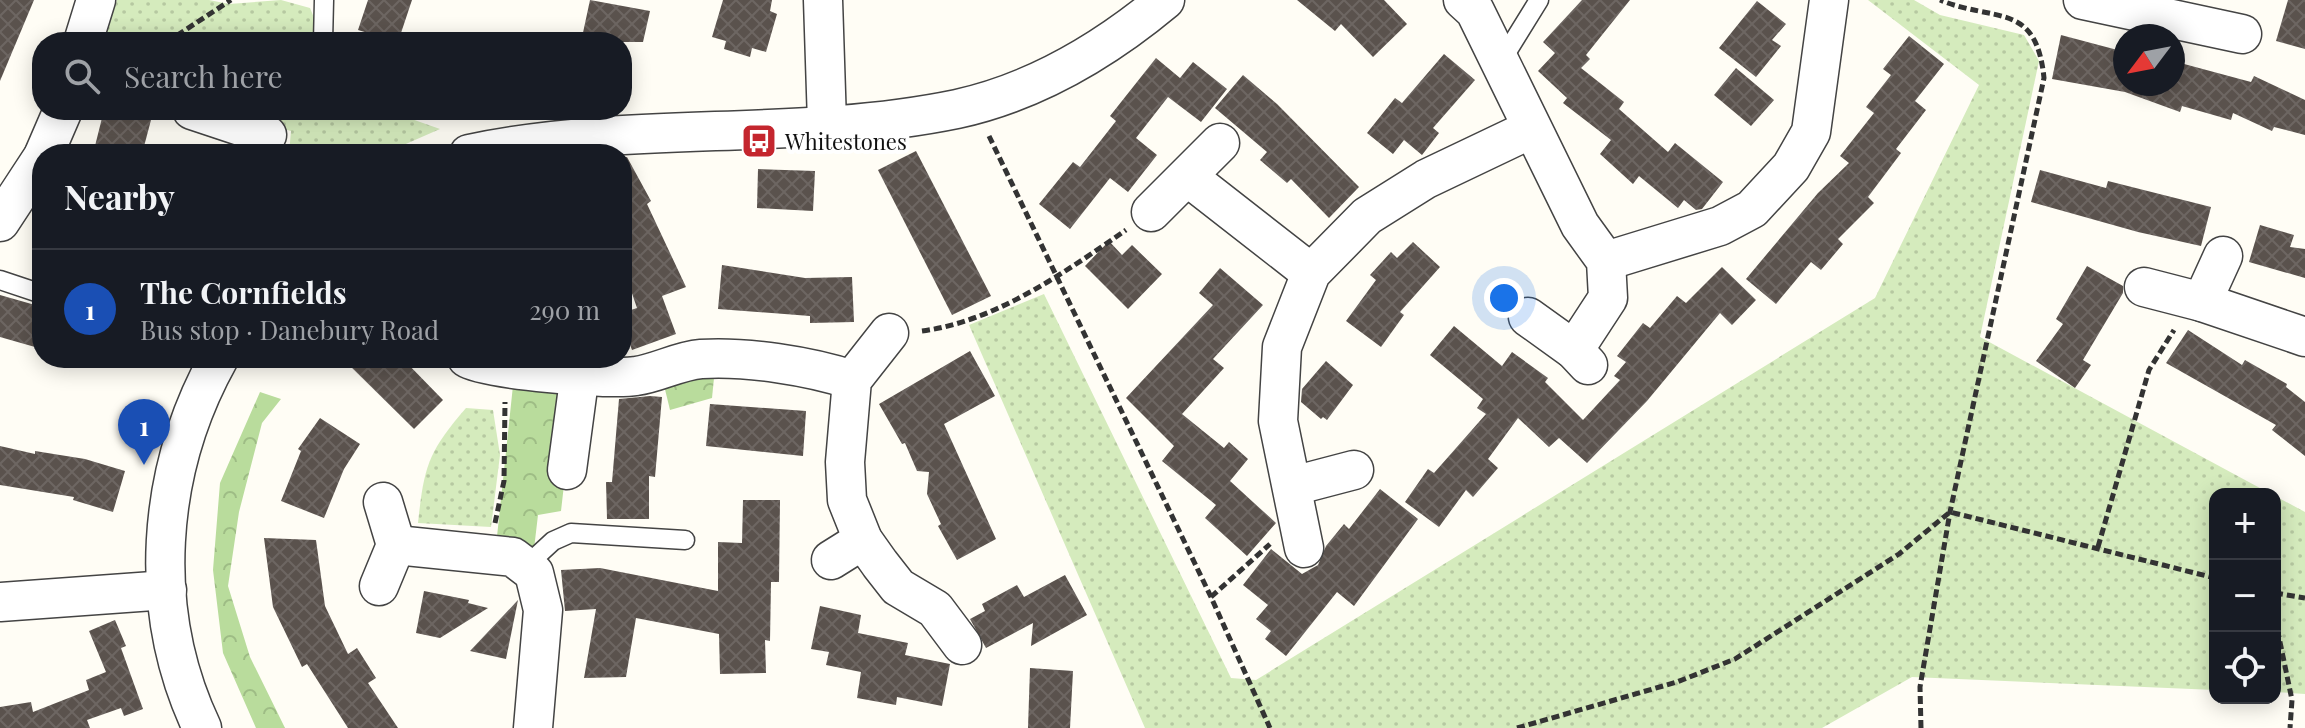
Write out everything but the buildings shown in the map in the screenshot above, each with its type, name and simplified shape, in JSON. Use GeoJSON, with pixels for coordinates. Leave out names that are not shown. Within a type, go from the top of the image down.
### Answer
{"type":"FeatureCollection","features":[{"type":"Feature","properties":{"kind":"street"},"geometry":{"type":"LineString","coordinates":[[86,32],[96,0]]}},
{"type":"Feature","properties":{"kind":"street"},"geometry":{"type":"LineString","coordinates":[[823,0],[827,123]]}},
{"type":"Feature","properties":{"kind":"street"},"geometry":{"type":"LineString","coordinates":[[530,144],[567,138],[827,123],[959,108],[1020,89],[1075,63],[1165,0]]}},
{"type":"Feature","properties":{"kind":"street"},"geometry":{"type":"LineString","coordinates":[[1463,0],[1475,11],[1580,225],[1606,261],[1608,298],[1581,357],[1528,317]]}},
{"type":"Feature","properties":{"kind":"street"},"geometry":{"type":"LineString","coordinates":[[1606,261],[1720,226],[1752,209],[1791,167],[1811,132],[1835,48],[1829,0]]}},
{"type":"Feature","properties":{"kind":"street"},"geometry":{"type":"LineString","coordinates":[[2083,0],[2208,13],[2242,34]]}},
{"type":"Feature","properties":{"kind":"street"},"geometry":{"type":"LineString","coordinates":[[48,144],[59,120]]}},
{"type":"Feature","properties":{"kind":"street"},"geometry":{"type":"LineString","coordinates":[[222,120],[267,135]]}},
{"type":"Feature","properties":{"kind":"street"},"geometry":{"type":"LineString","coordinates":[[1302,540],[1278,421],[1282,347],[1311,273],[1367,216],[1426,179],[1531,129]]}},
{"type":"Feature","properties":{"kind":"street"},"geometry":{"type":"LineString","coordinates":[[1151,212],[1220,143]]}},
{"type":"Feature","properties":{"kind":"street"},"geometry":{"type":"LineString","coordinates":[[0,222],[32,173]]}},
{"type":"Feature","properties":{"kind":"street"},"geometry":{"type":"LineString","coordinates":[[1188,177],[1311,273]]}},
{"type":"Feature","properties":{"kind":"street"},"geometry":{"type":"LineString","coordinates":[[2198,301],[2223,256]]}},
{"type":"Feature","properties":{"kind":"street"},"geometry":{"type":"LineString","coordinates":[[2144,287],[2198,301],[2305,337]]}},
{"type":"Feature","properties":{"kind":"street"},"geometry":{"type":"LineString","coordinates":[[889,333],[852,380],[845,482],[847,500],[863,540],[898,587],[935,609],[962,645]]}},
{"type":"Feature","properties":{"kind":"street"},"geometry":{"type":"LineString","coordinates":[[588,368],[621,378],[686,362],[724,360],[823,371],[852,380]]}},
{"type":"Feature","properties":{"kind":"street"},"geometry":{"type":"LineString","coordinates":[[202,728],[178,661],[167,590],[166,528],[171,483],[191,415],[214,368]]}},
{"type":"Feature","properties":{"kind":"street"},"geometry":{"type":"LineString","coordinates":[[567,470],[581,368]]}},
{"type":"Feature","properties":{"kind":"street"},"geometry":{"type":"LineString","coordinates":[[1293,486],[1354,470]]}},
{"type":"Feature","properties":{"kind":"street"},"geometry":{"type":"LineString","coordinates":[[379,586],[396,545],[383,502]]}},
{"type":"Feature","properties":{"kind":"street"},"geometry":{"type":"LineString","coordinates":[[831,560],[863,540]]}},
{"type":"Feature","properties":{"kind":"street"},"geometry":{"type":"LineString","coordinates":[[396,545],[513,557],[527,565],[538,583],[543,610],[533,728]]}},
{"type":"Feature","properties":{"kind":"street"},"geometry":{"type":"LineString","coordinates":[[0,602],[167,590]]}},
{"type":"Feature","properties":{"kind":"lane"},"geometry":{"type":"LineString","coordinates":[[323,32],[324,0]]}},
{"type":"Feature","properties":{"kind":"lane"},"geometry":{"type":"LineString","coordinates":[[1500,63],[1539,0]]}},
{"type":"Feature","properties":{"kind":"lane"},"geometry":{"type":"LineString","coordinates":[[0,280],[32,291]]}},
{"type":"Feature","properties":{"kind":"lane"},"geometry":{"type":"LineString","coordinates":[[527,565],[553,541],[571,533],[685,540]]}},
{"type":"Feature","properties":{"kind":"path"},"geometry":{"type":"LineString","coordinates":[[183,32],[231,0]]}},
{"type":"Feature","properties":{"kind":"path"},"geometry":{"type":"LineString","coordinates":[[1921,728],[1920,687],[1950,512],[2044,78],[2041,48],[2026,26],[1940,0]]}},
{"type":"Feature","properties":{"kind":"path"},"geometry":{"type":"LineString","coordinates":[[986,128],[1055,279],[1211,597],[1270,728]]}},
{"type":"Feature","properties":{"kind":"path"},"geometry":{"type":"LineString","coordinates":[[889,333],[952,327],[1055,279],[1151,212]]}},
{"type":"Feature","properties":{"kind":"path"},"geometry":{"type":"LineString","coordinates":[[2098,547],[2149,370],[2198,301]]}},
{"type":"Feature","properties":{"kind":"path"},"geometry":{"type":"LineString","coordinates":[[489,555],[504,481],[504,368]]}},
{"type":"Feature","properties":{"kind":"path"},"geometry":{"type":"LineString","coordinates":[[1950,512],[2209,576]]}},
{"type":"Feature","properties":{"kind":"path"},"geometry":{"type":"LineString","coordinates":[[1517,728],[1677,682],[1735,659],[1899,554],[1950,512]]}},
{"type":"Feature","properties":{"kind":"path"},"geometry":{"type":"LineString","coordinates":[[1211,597],[1277,538],[1302,540]]}},
{"type":"Feature","properties":{"kind":"path"},"geometry":{"type":"LineString","coordinates":[[2281,594],[2305,598]]}},
{"type":"Feature","properties":{"kind":"path"},"geometry":{"type":"LineString","coordinates":[[2278,632],[2292,700],[2290,728]]}},
{"type":"Feature","properties":{"kind":"green space"},"geometry":{"type":"Polygon","coordinates":[[[117,0],[209,0],[229,4],[281,0],[310,8],[320,32],[106,32],[117,0]]]}},
{"type":"Feature","properties":{"kind":"green space"},"geometry":{"type":"Polygon","coordinates":[[[1868,0],[1914,0],[1940,15],[2024,35],[2039,61],[1980,337],[2260,488],[2209,488],[2209,690],[1912,677],[1822,728],[1145,728],[969,325],[1044,294],[1231,678],[1256,680],[1875,298],[1979,85],[1868,0]]]}},
{"type":"Feature","properties":{"kind":"green space"},"geometry":{"type":"Polygon","coordinates":[[[252,120],[414,120],[440,129],[406,144],[290,144],[291,131],[252,120]]]}},
{"type":"Feature","properties":{"kind":"green space"},"geometry":{"type":"Polygon","coordinates":[[[514,376],[576,380],[561,511],[538,515],[534,549],[496,546],[514,376]]]}},
{"type":"Feature","properties":{"kind":"green space"},"geometry":{"type":"Polygon","coordinates":[[[714,378],[712,398],[670,410],[663,381],[714,378]]]}},
{"type":"Feature","properties":{"kind":"green space"},"geometry":{"type":"Polygon","coordinates":[[[260,392],[281,399],[262,423],[239,512],[228,586],[250,657],[285,728],[256,728],[223,653],[213,570],[220,483],[260,392]]]}},
{"type":"Feature","properties":{"kind":"green space"},"geometry":{"type":"Polygon","coordinates":[[[466,408],[493,410],[500,455],[491,527],[418,523],[430,461],[443,437],[466,408]]]}},
{"type":"Feature","properties":{"kind":"green space"},"geometry":{"type":"Polygon","coordinates":[[[2281,499],[2305,512],[2305,694],[2281,692],[2281,499]]]}},
{"type":"Feature","properties":{"kind":"place","name":"Whitestones"},"geometry":{"type":"Point","coordinates":[759,141]}},
{"type":"Feature","properties":{"kind":"place","name":"The Cornfields"},"geometry":{"type":"Point","coordinates":[144,465]}}]}
